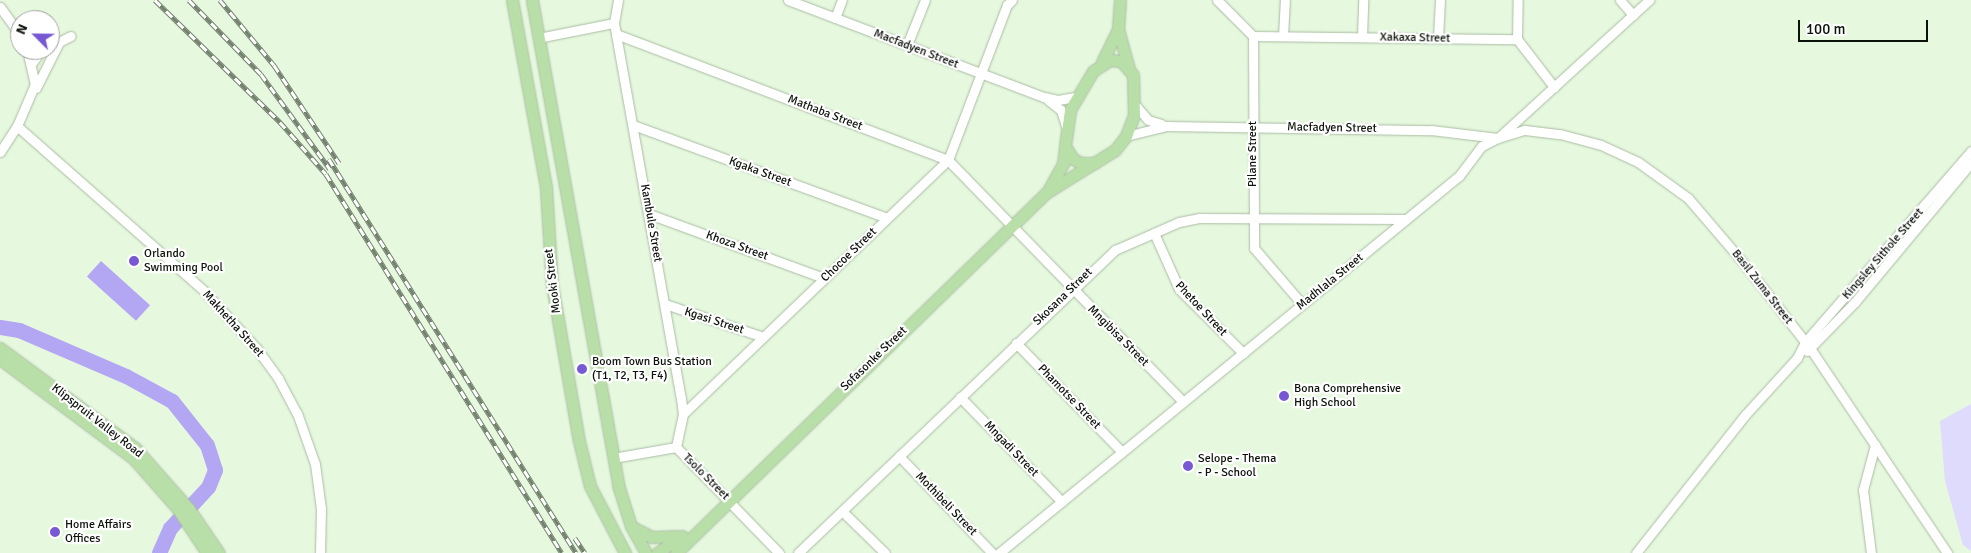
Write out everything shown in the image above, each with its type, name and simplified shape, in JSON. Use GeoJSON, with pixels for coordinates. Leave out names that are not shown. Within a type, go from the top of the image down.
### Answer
{"type":"FeatureCollection","features":[{"type":"Feature","properties":{"kind":"main road","name":"Mooki Street"},"geometry":{"type":"LineString","coordinates":[[512,0],[546,188],[552,285],[579,441],[594,495],[625,553]]}},
{"type":"Feature","properties":{"kind":"main road"},"geometry":{"type":"LineString","coordinates":[[532,0],[613,458],[631,526],[646,553]]}},
{"type":"Feature","properties":{"kind":"main road","name":"Sofasonke Street"},"geometry":{"type":"LineString","coordinates":[[676,553],[703,524],[1046,193],[1108,155],[1126,136],[1136,106],[1135,82],[1129,69],[1118,30],[1120,0]]}},
{"type":"Feature","properties":{"kind":"main road","name":"Sofasonke Street"},"geometry":{"type":"LineString","coordinates":[[1046,193],[1061,170],[1066,126],[1075,97],[1086,79],[1102,62],[1118,30]]}},
{"type":"Feature","properties":{"kind":"main road"},"geometry":{"type":"LineString","coordinates":[[1102,62],[1115,59],[1129,69]]}},
{"type":"Feature","properties":{"kind":"main road"},"geometry":{"type":"LineString","coordinates":[[1065,146],[1073,159],[1080,163],[1094,163]]}},
{"type":"Feature","properties":{"kind":"main road","name":"Klipspruit Valley Road"},"geometry":{"type":"LineString","coordinates":[[0,348],[120,436],[161,482],[219,553]]}},
{"type":"Feature","properties":{"kind":"main road","name":"Klipspruit Valley Road"},"geometry":{"type":"LineString","coordinates":[[0,359],[112,442],[161,482]]}},
{"type":"Feature","properties":{"kind":"main road"},"geometry":{"type":"LineString","coordinates":[[631,526],[652,537],[684,544]]}},
{"type":"Feature","properties":{"kind":"main road","name":"Klipspruit Valley Road"},"geometry":{"type":"LineString","coordinates":[[197,528],[207,553]]}},
{"type":"Feature","properties":{"kind":"main road","name":"Sofasonke Street"},"geometry":{"type":"LineString","coordinates":[[657,553],[684,544]]}},
{"type":"Feature","properties":{"kind":"street","name":"Kambule Street"},"geometry":{"type":"LineString","coordinates":[[618,0],[614,23],[683,414],[676,447]]}},
{"type":"Feature","properties":{"kind":"street","name":"Macfadyen Street"},"geometry":{"type":"LineString","coordinates":[[788,0],[1044,97],[1058,100],[1075,97]]}},
{"type":"Feature","properties":{"kind":"street"},"geometry":{"type":"LineString","coordinates":[[835,18],[842,0]]}},
{"type":"Feature","properties":{"kind":"street"},"geometry":{"type":"LineString","coordinates":[[907,45],[925,0]]}},
{"type":"Feature","properties":{"kind":"street","name":"Chocoe Street"},"geometry":{"type":"LineString","coordinates":[[683,414],[948,160],[1007,5],[1012,0]]}},
{"type":"Feature","properties":{"kind":"street"},"geometry":{"type":"LineString","coordinates":[[1217,0],[1253,36]]}},
{"type":"Feature","properties":{"kind":"street"},"geometry":{"type":"LineString","coordinates":[[1283,36],[1285,0]]}},
{"type":"Feature","properties":{"kind":"street"},"geometry":{"type":"LineString","coordinates":[[1362,37],[1363,0]]}},
{"type":"Feature","properties":{"kind":"street"},"geometry":{"type":"LineString","coordinates":[[1438,38],[1440,0]]}},
{"type":"Feature","properties":{"kind":"street"},"geometry":{"type":"LineString","coordinates":[[1518,0],[1516,39],[1554,87]]}},
{"type":"Feature","properties":{"kind":"street"},"geometry":{"type":"LineString","coordinates":[[1620,0],[1632,15]]}},
{"type":"Feature","properties":{"kind":"street","name":"Madhlala Street"},"geometry":{"type":"LineString","coordinates":[[999,553],[1459,176],[1482,146],[1498,138],[1650,0]]}},
{"type":"Feature","properties":{"kind":"street"},"geometry":{"type":"LineString","coordinates":[[0,7],[10,17]]}},
{"type":"Feature","properties":{"kind":"street"},"geometry":{"type":"LineString","coordinates":[[538,38],[614,23]]}},
{"type":"Feature","properties":{"kind":"street","name":"Mathaba Street"},"geometry":{"type":"LineString","coordinates":[[616,34],[948,160],[1012,226]]}},
{"type":"Feature","properties":{"kind":"street"},"geometry":{"type":"LineString","coordinates":[[0,152],[18,126],[59,42],[71,36]]}},
{"type":"Feature","properties":{"kind":"street","name":"Xakaxa Street"},"geometry":{"type":"LineString","coordinates":[[1253,36],[1516,39]]}},
{"type":"Feature","properties":{"kind":"street","name":"Pilane Street"},"geometry":{"type":"LineString","coordinates":[[1253,36],[1252,240],[1257,254],[1302,304]]}},
{"type":"Feature","properties":{"kind":"street"},"geometry":{"type":"LineString","coordinates":[[31,98],[35,84],[32,62]]}},
{"type":"Feature","properties":{"kind":"street","name":"Macfadyen Street"},"geometry":{"type":"LineString","coordinates":[[1044,97],[1060,110],[1066,126]]}},
{"type":"Feature","properties":{"kind":"street","name":"Macfadyen Street"},"geometry":{"type":"LineString","coordinates":[[1136,106],[1148,120],[1166,126]]}},
{"type":"Feature","properties":{"kind":"street","name":"Kgaka Street"},"geometry":{"type":"LineString","coordinates":[[633,125],[887,218]]}},
{"type":"Feature","properties":{"kind":"street","name":"Makhetha Street"},"geometry":{"type":"LineString","coordinates":[[18,126],[205,292],[272,370],[298,413],[316,464],[321,509],[320,553]]}},
{"type":"Feature","properties":{"kind":"street","name":"Macfadyen Street"},"geometry":{"type":"LineString","coordinates":[[1126,136],[1166,126],[1431,130],[1498,138]]}},
{"type":"Feature","properties":{"kind":"street","name":"Basil Zuma Street"},"geometry":{"type":"LineString","coordinates":[[1498,138],[1525,130],[1560,134],[1600,145],[1648,168],[1674,186],[1708,219],[1808,345],[1948,553]]}},
{"type":"Feature","properties":{"kind":"street","name":"Kingsley Sithole Street"},"geometry":{"type":"LineString","coordinates":[[1639,552],[1746,415],[1797,358],[1971,151]]}},
{"type":"Feature","properties":{"kind":"street","name":"Kingsley Sithole Street"},"geometry":{"type":"LineString","coordinates":[[1808,345],[1854,302],[1971,163]]}},
{"type":"Feature","properties":{"kind":"street","name":"Khoza Street"},"geometry":{"type":"LineString","coordinates":[[649,214],[824,278]]}},
{"type":"Feature","properties":{"kind":"street","name":"Skosana Street"},"geometry":{"type":"LineString","coordinates":[[798,553],[1072,288],[1115,250],[1190,219],[1252,217],[1406,219]]}},
{"type":"Feature","properties":{"kind":"street","name":"Mngibisa Street"},"geometry":{"type":"LineString","coordinates":[[1012,226],[1183,402]]}},
{"type":"Feature","properties":{"kind":"street","name":"Phetoe Street"},"geometry":{"type":"LineString","coordinates":[[1154,233],[1179,289],[1242,353]]}},
{"type":"Feature","properties":{"kind":"street","name":"Kgasi Street"},"geometry":{"type":"LineString","coordinates":[[665,304],[763,337]]}},
{"type":"Feature","properties":{"kind":"street","name":"Phamotse Street"},"geometry":{"type":"LineString","coordinates":[[1016,343],[1122,452]]}},
{"type":"Feature","properties":{"kind":"street","name":"Mngadi Street"},"geometry":{"type":"LineString","coordinates":[[960,397],[1062,502]]}},
{"type":"Feature","properties":{"kind":"street"},"geometry":{"type":"LineString","coordinates":[[1872,553],[1863,490],[1875,445]]}},
{"type":"Feature","properties":{"kind":"street","name":"Tsolo Street"},"geometry":{"type":"LineString","coordinates":[[613,458],[676,447],[779,553]]}},
{"type":"Feature","properties":{"kind":"street","name":"Mothibeli Street"},"geometry":{"type":"LineString","coordinates":[[899,456],[992,553]]}},
{"type":"Feature","properties":{"kind":"street"},"geometry":{"type":"LineString","coordinates":[[842,510],[885,553]]}},
{"type":"Feature","properties":{"kind":"shaded area"},"geometry":{"type":"Polygon","coordinates":[[[101,261],[150,305],[136,321],[87,277],[101,261]]]}},
{"type":"Feature","properties":{"kind":"shaded area"},"geometry":{"type":"Polygon","coordinates":[[[1971,404],[1971,551],[1963,545],[1945,481],[1940,421],[1971,404]]]}},
{"type":"Feature","properties":{"kind":"waterway"},"geometry":{"type":"LineString","coordinates":[[0,327],[19,330],[126,376],[172,401],[207,445],[215,470],[208,487],[170,528],[159,553]]}},
{"type":"Feature","properties":{"kind":"railway"},"geometry":{"type":"LineString","coordinates":[[155,0],[280,122],[326,174],[562,553]]}},
{"type":"Feature","properties":{"kind":"railway"},"geometry":{"type":"LineString","coordinates":[[189,0],[261,74],[330,169]]}},
{"type":"Feature","properties":{"kind":"railway"},"geometry":{"type":"LineString","coordinates":[[220,0],[274,65],[339,163]]}},
{"type":"Feature","properties":{"kind":"railway"},"geometry":{"type":"LineString","coordinates":[[329,159],[576,553]]}},
{"type":"Feature","properties":{"kind":"railway"},"geometry":{"type":"LineString","coordinates":[[575,538],[585,553]]}},
{"type":"Feature","properties":{"kind":"place","name":"Orlando Swimming Pool"},"geometry":{"type":"Point","coordinates":[134,261]}},
{"type":"Feature","properties":{"kind":"place","name":"Boom Town Bus Station (T1, T2, T3, F4)"},"geometry":{"type":"Point","coordinates":[582,369]}},
{"type":"Feature","properties":{"kind":"place","name":"Bona Comprehensive High School"},"geometry":{"type":"Point","coordinates":[1284,396]}},
{"type":"Feature","properties":{"kind":"place","name":"Selope - Thema - P - School"},"geometry":{"type":"Point","coordinates":[1188,466]}},
{"type":"Feature","properties":{"kind":"place","name":"Home Affairs Offices"},"geometry":{"type":"Point","coordinates":[55,532]}}]}
